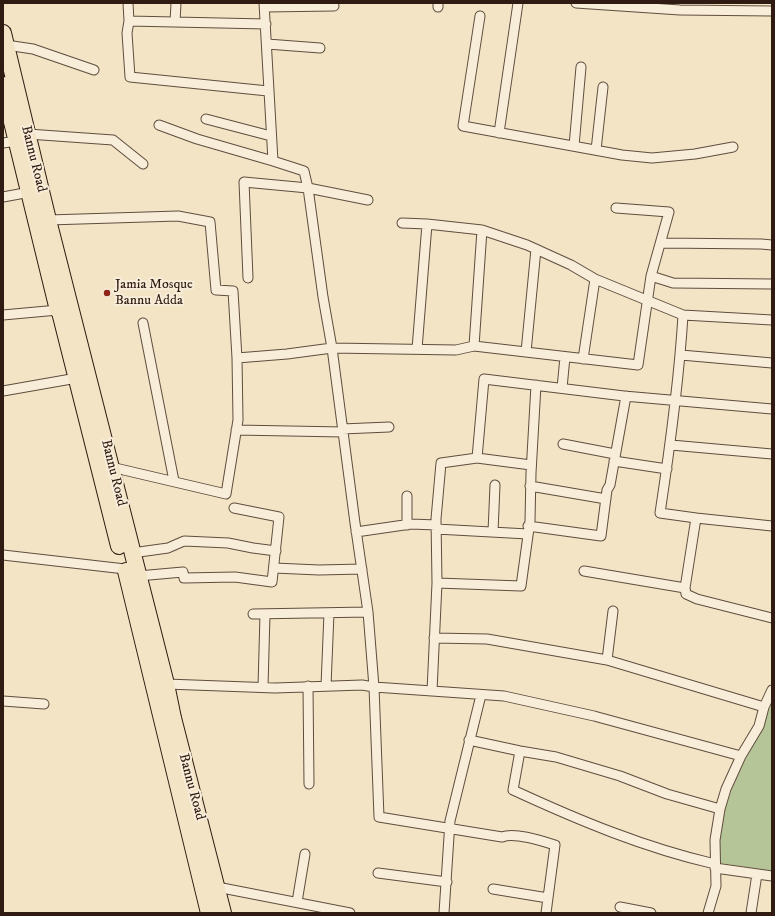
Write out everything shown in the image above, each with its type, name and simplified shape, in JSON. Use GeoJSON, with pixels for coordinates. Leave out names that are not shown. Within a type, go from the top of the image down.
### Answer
{"type":"FeatureCollection","features":[{"type":"Feature","properties":{"kind":"highway","name":"Bannu Road"},"geometry":{"type":"LineString","coordinates":[[5,39],[16,140],[48,220],[111,466],[132,553],[132,572],[209,913]]}},
{"type":"Feature","properties":{"kind":"highway","name":"Bannu Road"},"geometry":{"type":"LineString","coordinates":[[3,85],[58,310],[60,312],[77,378],[132,572],[166,684],[173,718],[223,913]]}},
{"type":"Feature","properties":{"kind":"street"},"geometry":{"type":"LineString","coordinates":[[128,3],[130,78],[268,91]]}},
{"type":"Feature","properties":{"kind":"street"},"geometry":{"type":"LineString","coordinates":[[175,22],[176,3]]}},
{"type":"Feature","properties":{"kind":"street"},"geometry":{"type":"LineString","coordinates":[[499,133],[518,3]]}},
{"type":"Feature","properties":{"kind":"street"},"geometry":{"type":"LineString","coordinates":[[576,3],[771,8]]}},
{"type":"Feature","properties":{"kind":"street"},"geometry":{"type":"LineString","coordinates":[[273,161],[268,91],[265,5],[334,6]]}},
{"type":"Feature","properties":{"kind":"street"},"geometry":{"type":"LineString","coordinates":[[480,16],[462,126],[622,155],[652,158],[695,154],[733,146]]}},
{"type":"Feature","properties":{"kind":"street"},"geometry":{"type":"LineString","coordinates":[[129,21],[266,24]]}},
{"type":"Feature","properties":{"kind":"street"},"geometry":{"type":"LineString","coordinates":[[5,39],[94,70]]}},
{"type":"Feature","properties":{"kind":"street"},"geometry":{"type":"LineString","coordinates":[[267,44],[320,48]]}},
{"type":"Feature","properties":{"kind":"street"},"geometry":{"type":"LineString","coordinates":[[574,146],[581,67]]}},
{"type":"Feature","properties":{"kind":"street"},"geometry":{"type":"LineString","coordinates":[[596,150],[603,87]]}},
{"type":"Feature","properties":{"kind":"street"},"geometry":{"type":"LineString","coordinates":[[206,119],[271,136]]}},
{"type":"Feature","properties":{"kind":"street"},"geometry":{"type":"LineString","coordinates":[[159,125],[197,139],[304,170],[332,348],[368,612],[374,688],[379,817],[502,837],[508,835],[555,845],[546,913]]}},
{"type":"Feature","properties":{"kind":"street"},"geometry":{"type":"LineString","coordinates":[[16,140],[113,140],[143,164]]}},
{"type":"Feature","properties":{"kind":"street"},"geometry":{"type":"LineString","coordinates":[[248,278],[244,182],[308,188],[368,200]]}},
{"type":"Feature","properties":{"kind":"street"},"geometry":{"type":"LineString","coordinates":[[3,197],[30,192]]}},
{"type":"Feature","properties":{"kind":"street"},"geometry":{"type":"LineString","coordinates":[[237,358],[287,354],[332,348],[456,350],[474,346],[638,365],[651,276],[669,212],[616,208]]}},
{"type":"Feature","properties":{"kind":"street"},"geometry":{"type":"LineString","coordinates":[[48,220],[178,216],[210,222],[216,290],[233,291],[237,358],[238,420],[226,494],[111,466]]}},
{"type":"Feature","properties":{"kind":"street"},"geometry":{"type":"LineString","coordinates":[[402,223],[482,230],[536,249],[571,265],[595,279],[683,315],[772,320]]}},
{"type":"Feature","properties":{"kind":"street"},"geometry":{"type":"LineString","coordinates":[[417,349],[427,224]]}},
{"type":"Feature","properties":{"kind":"street"},"geometry":{"type":"LineString","coordinates":[[474,346],[482,230]]}},
{"type":"Feature","properties":{"kind":"street"},"geometry":{"type":"LineString","coordinates":[[661,243],[772,245]]}},
{"type":"Feature","properties":{"kind":"street"},"geometry":{"type":"LineString","coordinates":[[526,352],[536,249]]}},
{"type":"Feature","properties":{"kind":"street"},"geometry":{"type":"LineString","coordinates":[[651,276],[673,283],[772,284]]}},
{"type":"Feature","properties":{"kind":"street"},"geometry":{"type":"LineString","coordinates":[[583,359],[595,279]]}},
{"type":"Feature","properties":{"kind":"street"},"geometry":{"type":"LineString","coordinates":[[3,315],[58,310]]}},
{"type":"Feature","properties":{"kind":"street"},"geometry":{"type":"LineString","coordinates":[[683,315],[681,356],[671,445],[660,513],[772,526]]}},
{"type":"Feature","properties":{"kind":"street"},"geometry":{"type":"LineString","coordinates":[[143,323],[174,481]]}},
{"type":"Feature","properties":{"kind":"street"},"geometry":{"type":"LineString","coordinates":[[681,356],[772,363]]}},
{"type":"Feature","properties":{"kind":"street"},"geometry":{"type":"LineString","coordinates":[[562,388],[565,357]]}},
{"type":"Feature","properties":{"kind":"street"},"geometry":{"type":"LineString","coordinates":[[3,391],[77,378]]}},
{"type":"Feature","properties":{"kind":"street"},"geometry":{"type":"LineString","coordinates":[[477,458],[484,379],[626,396],[772,409]]}},
{"type":"Feature","properties":{"kind":"street"},"geometry":{"type":"LineString","coordinates":[[437,583],[521,586],[530,515],[530,486],[536,385]]}},
{"type":"Feature","properties":{"kind":"street"},"geometry":{"type":"LineString","coordinates":[[356,532],[407,525],[493,532],[528,530],[601,536],[606,499],[626,396]]}},
{"type":"Feature","properties":{"kind":"street"},"geometry":{"type":"LineString","coordinates":[[236,430],[343,431],[389,427]]}},
{"type":"Feature","properties":{"kind":"street"},"geometry":{"type":"LineString","coordinates":[[563,444],[614,458],[667,469]]}},
{"type":"Feature","properties":{"kind":"street"},"geometry":{"type":"LineString","coordinates":[[671,445],[772,454]]}},
{"type":"Feature","properties":{"kind":"street"},"geometry":{"type":"LineString","coordinates":[[432,691],[437,583],[436,527],[441,463],[477,458],[531,465]]}},
{"type":"Feature","properties":{"kind":"street"},"geometry":{"type":"LineString","coordinates":[[493,532],[495,485]]}},
{"type":"Feature","properties":{"kind":"street"},"geometry":{"type":"LineString","coordinates":[[530,486],[606,499]]}},
{"type":"Feature","properties":{"kind":"street"},"geometry":{"type":"LineString","coordinates":[[407,496],[407,525]]}},
{"type":"Feature","properties":{"kind":"street"},"geometry":{"type":"LineString","coordinates":[[3,555],[132,572],[183,572],[184,578],[235,577],[272,582],[279,517],[234,508]]}},
{"type":"Feature","properties":{"kind":"street"},"geometry":{"type":"LineString","coordinates":[[696,518],[685,588],[686,594],[697,599],[772,618]]}},
{"type":"Feature","properties":{"kind":"street"},"geometry":{"type":"LineString","coordinates":[[132,553],[168,548],[184,541],[228,543],[276,551]]}},
{"type":"Feature","properties":{"kind":"street"},"geometry":{"type":"LineString","coordinates":[[274,568],[319,570],[362,569]]}},
{"type":"Feature","properties":{"kind":"street"},"geometry":{"type":"LineString","coordinates":[[584,571],[685,588]]}},
{"type":"Feature","properties":{"kind":"street"},"geometry":{"type":"LineString","coordinates":[[607,660],[613,611]]}},
{"type":"Feature","properties":{"kind":"street"},"geometry":{"type":"LineString","coordinates":[[253,614],[368,612]]}},
{"type":"Feature","properties":{"kind":"street"},"geometry":{"type":"LineString","coordinates":[[326,686],[328,613]]}},
{"type":"Feature","properties":{"kind":"street"},"geometry":{"type":"LineString","coordinates":[[263,687],[264,614]]}},
{"type":"Feature","properties":{"kind":"street"},"geometry":{"type":"LineString","coordinates":[[434,638],[487,640],[607,660],[764,708]]}},
{"type":"Feature","properties":{"kind":"street"},"geometry":{"type":"LineString","coordinates":[[166,684],[263,687],[362,685],[374,688],[504,696],[594,716],[741,756]]}},
{"type":"Feature","properties":{"kind":"street"},"geometry":{"type":"LineString","coordinates":[[308,686],[309,784]]}},
{"type":"Feature","properties":{"kind":"street"},"geometry":{"type":"LineString","coordinates":[[708,913],[716,886],[716,840],[720,809],[726,789],[741,756],[759,726],[764,708],[772,690]]}},
{"type":"Feature","properties":{"kind":"street"},"geometry":{"type":"LineString","coordinates":[[444,913],[449,847],[448,828],[481,695]]}},
{"type":"Feature","properties":{"kind":"street"},"geometry":{"type":"LineString","coordinates":[[3,701],[44,704]]}},
{"type":"Feature","properties":{"kind":"street"},"geometry":{"type":"LineString","coordinates":[[469,740],[556,757],[620,776],[667,794],[720,809]]}},
{"type":"Feature","properties":{"kind":"street"},"geometry":{"type":"LineString","coordinates":[[520,751],[513,790],[565,814],[647,845],[715,866],[772,876]]}},
{"type":"Feature","properties":{"kind":"street"},"geometry":{"type":"LineString","coordinates":[[297,902],[305,854]]}},
{"type":"Feature","properties":{"kind":"street"},"geometry":{"type":"LineString","coordinates":[[378,874],[447,882]]}},
{"type":"Feature","properties":{"kind":"street"},"geometry":{"type":"LineString","coordinates":[[751,913],[757,874]]}},
{"type":"Feature","properties":{"kind":"street"},"geometry":{"type":"LineString","coordinates":[[217,887],[350,913]]}},
{"type":"Feature","properties":{"kind":"street"},"geometry":{"type":"LineString","coordinates":[[493,889],[548,898]]}},
{"type":"Feature","properties":{"kind":"street"},"geometry":{"type":"LineString","coordinates":[[620,907],[651,913]]}},
{"type":"Feature","properties":{"kind":"green space"},"geometry":{"type":"Polygon","coordinates":[[[772,702],[772,871],[720,863],[719,841],[722,820],[728,799],[772,702]]]}},
{"type":"Feature","properties":{"kind":"place","name":"Jamia Mosque Bannu Adda"},"geometry":{"type":"Point","coordinates":[107,293]}}]}
